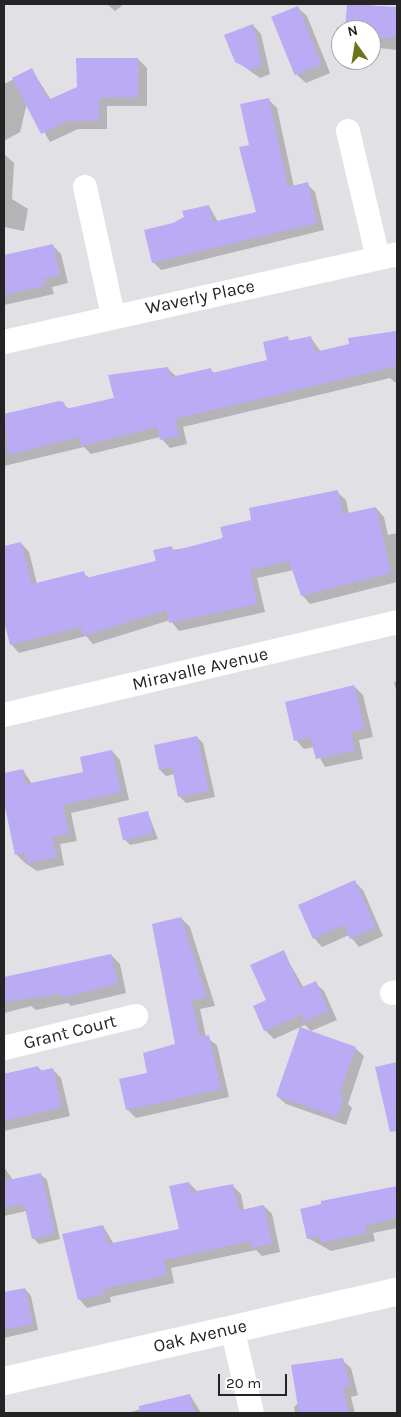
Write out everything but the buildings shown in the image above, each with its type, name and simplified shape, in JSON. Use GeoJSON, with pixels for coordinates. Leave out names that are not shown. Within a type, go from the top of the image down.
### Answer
{"type":"FeatureCollection","features":[{"type":"Feature","properties":{"kind":"street"},"geometry":{"type":"LineString","coordinates":[[348,131],[388,256]]}},
{"type":"Feature","properties":{"kind":"street"},"geometry":{"type":"LineString","coordinates":[[85,187],[113,315]]}},
{"type":"Feature","properties":{"kind":"street","name":"Waverly Place"},"geometry":{"type":"LineString","coordinates":[[4,342],[113,315],[388,256]]}},
{"type":"Feature","properties":{"kind":"street","name":"Miravalle Avenue"},"geometry":{"type":"LineString","coordinates":[[4,715],[397,622]]}},
{"type":"Feature","properties":{"kind":"street","name":"Grant Court"},"geometry":{"type":"LineString","coordinates":[[4,1048],[136,1016]]}},
{"type":"Feature","properties":{"kind":"street","name":"Oak Avenue"},"geometry":{"type":"LineString","coordinates":[[4,1381],[397,1292]]}},
{"type":"Feature","properties":{"kind":"street"},"geometry":{"type":"LineString","coordinates":[[232,1328],[252,1413]]}}]}
